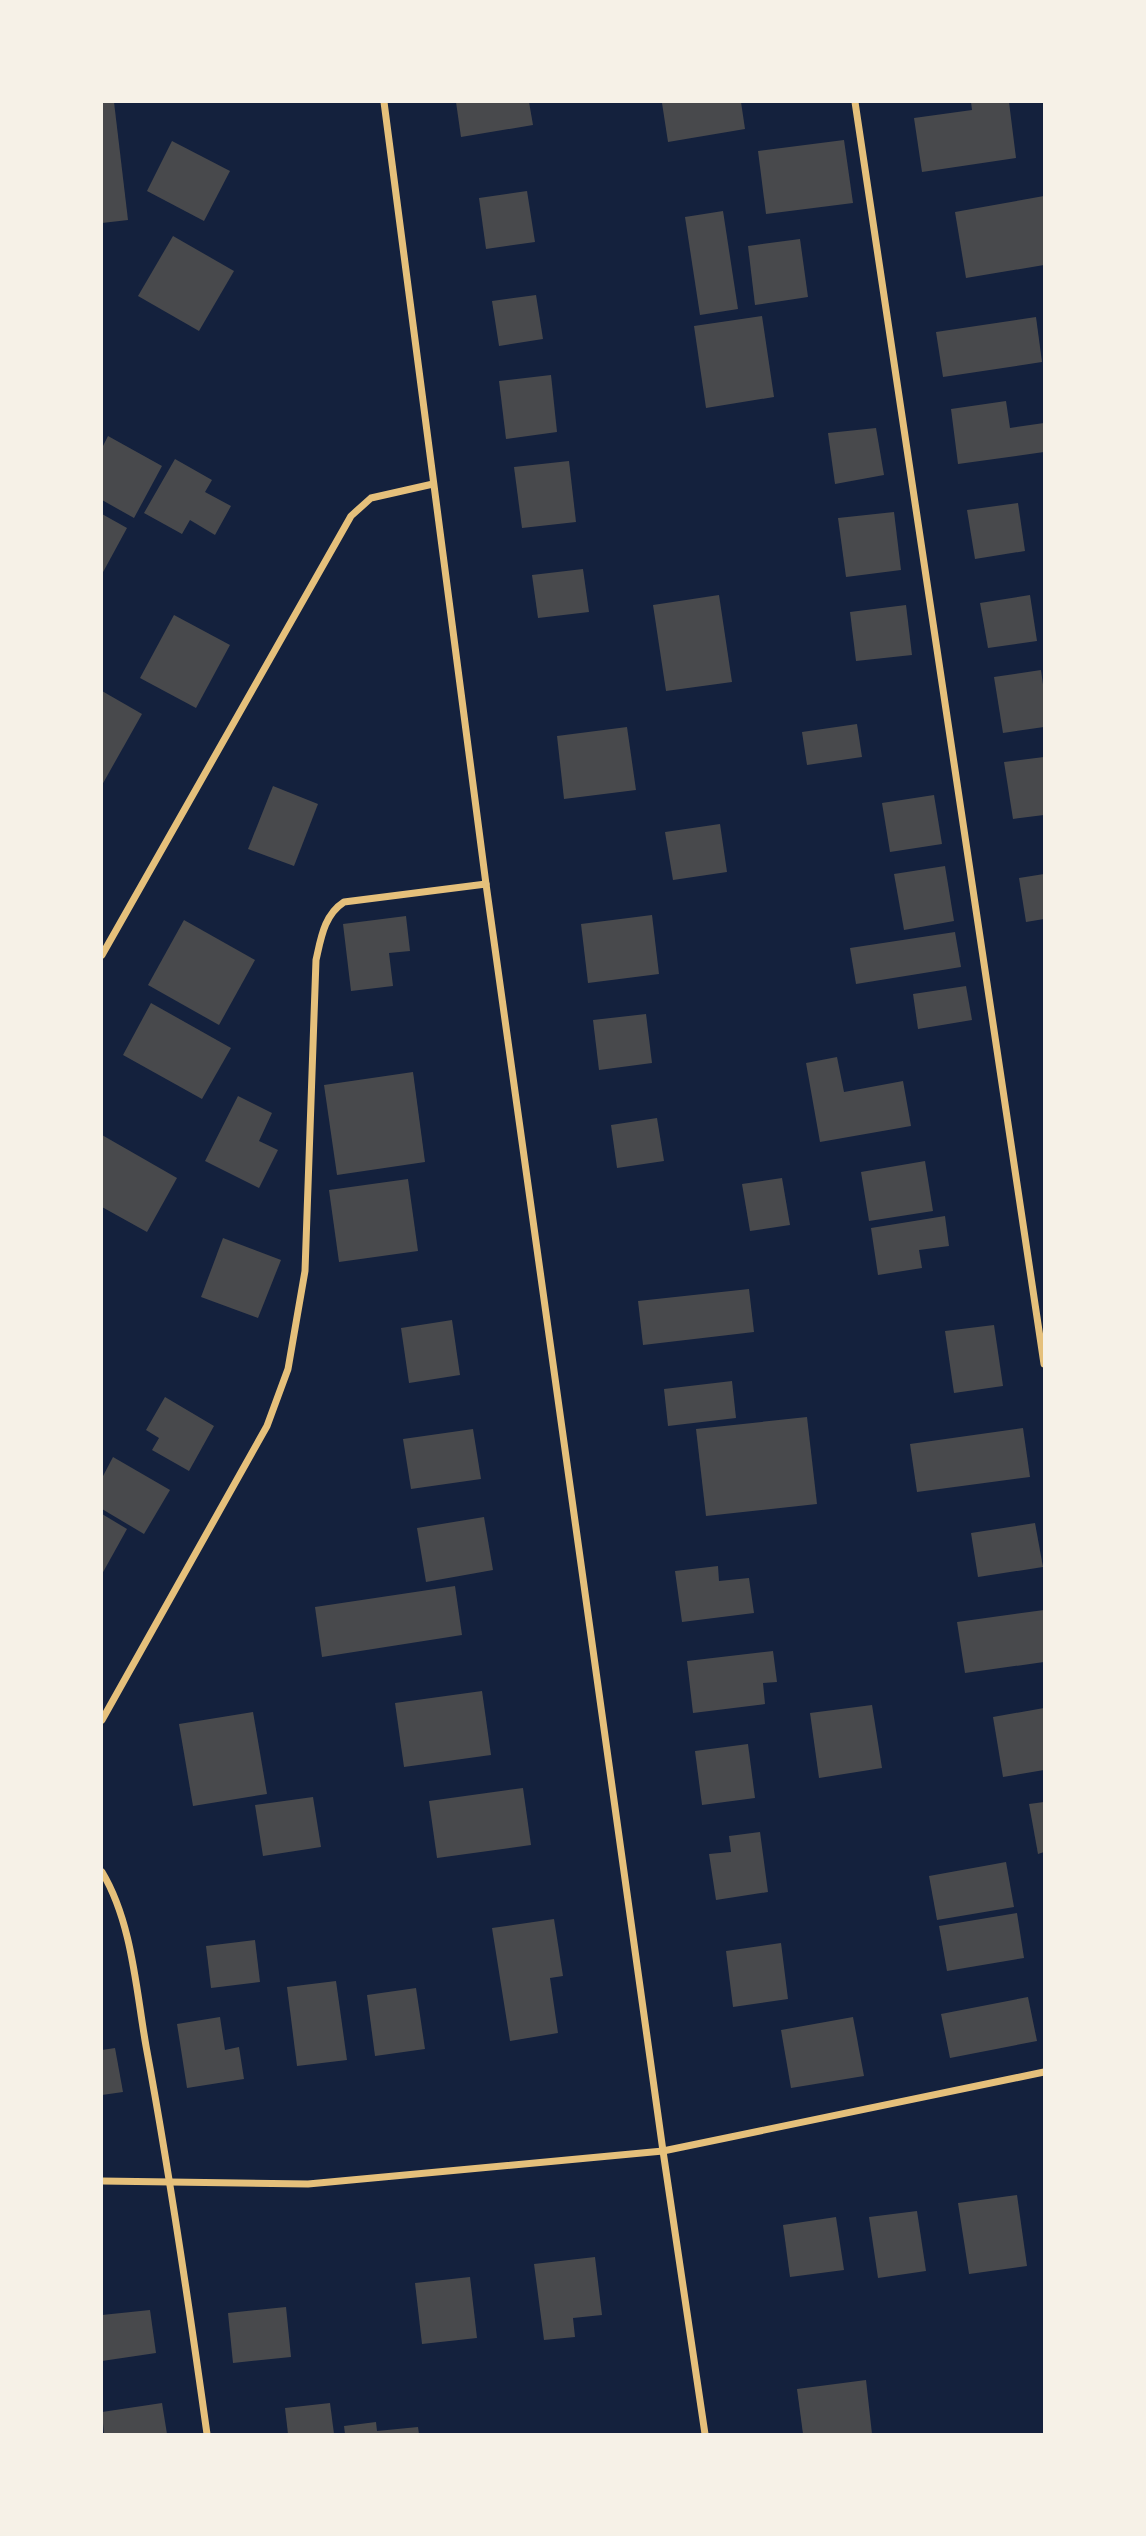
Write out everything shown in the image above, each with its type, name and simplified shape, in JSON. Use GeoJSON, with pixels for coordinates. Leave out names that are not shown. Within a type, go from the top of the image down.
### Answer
{"type":"FeatureCollection","features":[{"type":"Feature","properties":{"kind":"street"},"geometry":{"type":"LineString","coordinates":[[384,102],[486,884],[705,2434]]}},
{"type":"Feature","properties":{"kind":"street"},"geometry":{"type":"LineString","coordinates":[[855,102],[1045,1364]]}},
{"type":"Feature","properties":{"kind":"street"},"geometry":{"type":"LineString","coordinates":[[102,956],[351,516],[372,498],[433,484]]}},
{"type":"Feature","properties":{"kind":"street"},"geometry":{"type":"LineString","coordinates":[[102,1720],[267,1426],[288,1369],[305,1271],[316,960],[323,930],[333,909],[344,902],[486,884]]}},
{"type":"Feature","properties":{"kind":"street"},"geometry":{"type":"LineString","coordinates":[[102,1872],[111,1887],[127,1940],[171,2184],[207,2434]]}},
{"type":"Feature","properties":{"kind":"street"},"geometry":{"type":"LineString","coordinates":[[102,2181],[309,2184],[663,2151],[1045,2072]]}},
{"type":"Feature","properties":{"kind":"building"},"geometry":{"type":"Polygon","coordinates":[[[102,102],[114,102],[128,220],[102,223],[102,102]]]}},
{"type":"Feature","properties":{"kind":"building"},"geometry":{"type":"Polygon","coordinates":[[[456,102],[529,102],[533,125],[461,137],[456,102]]]}},
{"type":"Feature","properties":{"kind":"building"},"geometry":{"type":"Polygon","coordinates":[[[741,102],[745,129],[668,142],[662,103],[741,102]]]}},
{"type":"Feature","properties":{"kind":"building"},"geometry":{"type":"Polygon","coordinates":[[[971,102],[1009,102],[1016,158],[922,172],[914,118],[972,110],[971,102]]]}},
{"type":"Feature","properties":{"kind":"building"},"geometry":{"type":"Polygon","coordinates":[[[844,140],[853,203],[766,214],[758,151],[844,140]]]}},
{"type":"Feature","properties":{"kind":"building"},"geometry":{"type":"Polygon","coordinates":[[[172,141],[230,171],[204,221],[147,191],[172,141]]]}},
{"type":"Feature","properties":{"kind":"building"},"geometry":{"type":"Polygon","coordinates":[[[527,191],[535,242],[486,249],[479,198],[527,191]]]}},
{"type":"Feature","properties":{"kind":"building"},"geometry":{"type":"Polygon","coordinates":[[[1044,196],[1044,265],[966,278],[955,212],[1044,196]]]}},
{"type":"Feature","properties":{"kind":"building"},"geometry":{"type":"Polygon","coordinates":[[[723,211],[738,309],[700,315],[685,217],[723,211]]]}},
{"type":"Feature","properties":{"kind":"building"},"geometry":{"type":"Polygon","coordinates":[[[173,236],[234,271],[199,331],[138,296],[173,236]]]}},
{"type":"Feature","properties":{"kind":"building"},"geometry":{"type":"Polygon","coordinates":[[[800,239],[808,297],[755,305],[748,246],[800,239]]]}},
{"type":"Feature","properties":{"kind":"building"},"geometry":{"type":"Polygon","coordinates":[[[536,295],[543,339],[499,346],[492,301],[536,295]]]}},
{"type":"Feature","properties":{"kind":"building"},"geometry":{"type":"Polygon","coordinates":[[[762,316],[774,397],[706,408],[694,326],[762,316]]]}},
{"type":"Feature","properties":{"kind":"building"},"geometry":{"type":"Polygon","coordinates":[[[1036,317],[1042,362],[943,377],[936,332],[1036,317]]]}},
{"type":"Feature","properties":{"kind":"building"},"geometry":{"type":"Polygon","coordinates":[[[551,375],[557,432],[506,439],[499,381],[551,375]]]}},
{"type":"Feature","properties":{"kind":"building"},"geometry":{"type":"Polygon","coordinates":[[[1006,401],[1010,428],[1044,423],[1044,452],[958,464],[951,409],[1006,401]]]}},
{"type":"Feature","properties":{"kind":"building"},"geometry":{"type":"Polygon","coordinates":[[[876,428],[884,475],[835,484],[828,433],[876,428]]]}},
{"type":"Feature","properties":{"kind":"building"},"geometry":{"type":"Polygon","coordinates":[[[108,436],[162,466],[134,518],[102,500],[102,448],[108,436]]]}},
{"type":"Feature","properties":{"kind":"building"},"geometry":{"type":"Polygon","coordinates":[[[175,459],[212,480],[205,492],[231,506],[215,535],[190,520],[182,534],[144,513],[175,459]]]}},
{"type":"Feature","properties":{"kind":"building"},"geometry":{"type":"Polygon","coordinates":[[[569,461],[576,522],[522,528],[514,467],[569,461]]]}},
{"type":"Feature","properties":{"kind":"building"},"geometry":{"type":"Polygon","coordinates":[[[1018,503],[1025,551],[975,559],[967,510],[1018,503]]]}},
{"type":"Feature","properties":{"kind":"building"},"geometry":{"type":"Polygon","coordinates":[[[894,512],[901,570],[846,577],[838,518],[894,512]]]}},
{"type":"Feature","properties":{"kind":"building"},"geometry":{"type":"Polygon","coordinates":[[[102,514],[127,528],[102,574],[102,514]]]}},
{"type":"Feature","properties":{"kind":"building"},"geometry":{"type":"Polygon","coordinates":[[[583,569],[589,612],[538,618],[532,575],[583,569]]]}},
{"type":"Feature","properties":{"kind":"building"},"geometry":{"type":"Polygon","coordinates":[[[719,595],[732,682],[666,691],[653,605],[719,595]]]}},
{"type":"Feature","properties":{"kind":"building"},"geometry":{"type":"Polygon","coordinates":[[[1030,595],[1037,641],[988,648],[980,603],[1030,595]]]}},
{"type":"Feature","properties":{"kind":"building"},"geometry":{"type":"Polygon","coordinates":[[[906,605],[912,655],[856,661],[850,612],[906,605]]]}},
{"type":"Feature","properties":{"kind":"building"},"geometry":{"type":"Polygon","coordinates":[[[174,615],[230,645],[196,708],[140,678],[174,615]]]}},
{"type":"Feature","properties":{"kind":"building"},"geometry":{"type":"Polygon","coordinates":[[[1041,670],[1044,727],[1003,733],[994,677],[1041,670]]]}},
{"type":"Feature","properties":{"kind":"building"},"geometry":{"type":"Polygon","coordinates":[[[102,691],[142,714],[102,785],[102,691]]]}},
{"type":"Feature","properties":{"kind":"building"},"geometry":{"type":"Polygon","coordinates":[[[857,724],[862,757],[807,765],[802,732],[857,724]]]}},
{"type":"Feature","properties":{"kind":"building"},"geometry":{"type":"Polygon","coordinates":[[[627,727],[636,790],[564,799],[557,736],[627,727]]]}},
{"type":"Feature","properties":{"kind":"building"},"geometry":{"type":"Polygon","coordinates":[[[1044,757],[1044,815],[1013,819],[1004,762],[1044,757]]]}},
{"type":"Feature","properties":{"kind":"building"},"geometry":{"type":"Polygon","coordinates":[[[273,786],[318,804],[294,866],[248,849],[273,786]]]}},
{"type":"Feature","properties":{"kind":"building"},"geometry":{"type":"Polygon","coordinates":[[[934,795],[942,844],[890,852],[882,803],[934,795]]]}},
{"type":"Feature","properties":{"kind":"building"},"geometry":{"type":"Polygon","coordinates":[[[720,824],[727,872],[673,880],[665,832],[720,824]]]}},
{"type":"Feature","properties":{"kind":"building"},"geometry":{"type":"Polygon","coordinates":[[[945,866],[954,921],[904,930],[894,874],[945,866]]]}},
{"type":"Feature","properties":{"kind":"building"},"geometry":{"type":"Polygon","coordinates":[[[1044,874],[1044,919],[1026,922],[1019,878],[1044,874]]]}},
{"type":"Feature","properties":{"kind":"building"},"geometry":{"type":"Polygon","coordinates":[[[652,915],[659,974],[588,983],[581,924],[652,915]]]}},
{"type":"Feature","properties":{"kind":"building"},"geometry":{"type":"Polygon","coordinates":[[[406,916],[410,951],[389,953],[393,986],[351,991],[343,924],[406,916]]]}},
{"type":"Feature","properties":{"kind":"building"},"geometry":{"type":"Polygon","coordinates":[[[184,920],[255,960],[219,1025],[148,985],[184,920]]]}},
{"type":"Feature","properties":{"kind":"building"},"geometry":{"type":"Polygon","coordinates":[[[955,932],[961,967],[856,984],[850,948],[955,932]]]}},
{"type":"Feature","properties":{"kind":"building"},"geometry":{"type":"Polygon","coordinates":[[[966,986],[972,1020],[918,1029],[913,994],[966,986]]]}},
{"type":"Feature","properties":{"kind":"building"},"geometry":{"type":"Polygon","coordinates":[[[151,1003],[231,1048],[202,1099],[123,1055],[151,1003]]]}},
{"type":"Feature","properties":{"kind":"building"},"geometry":{"type":"Polygon","coordinates":[[[646,1014],[652,1063],[599,1070],[593,1020],[646,1014]]]}},
{"type":"Feature","properties":{"kind":"building"},"geometry":{"type":"Polygon","coordinates":[[[837,1057],[844,1092],[903,1081],[911,1126],[820,1142],[806,1063],[837,1057]]]}},
{"type":"Feature","properties":{"kind":"building"},"geometry":{"type":"Polygon","coordinates":[[[413,1072],[425,1162],[337,1175],[324,1085],[413,1072]]]}},
{"type":"Feature","properties":{"kind":"building"},"geometry":{"type":"Polygon","coordinates":[[[238,1096],[272,1113],[259,1141],[278,1150],[259,1188],[205,1161],[238,1096]]]}},
{"type":"Feature","properties":{"kind":"building"},"geometry":{"type":"Polygon","coordinates":[[[657,1118],[664,1161],[617,1168],[611,1125],[657,1118]]]}},
{"type":"Feature","properties":{"kind":"building"},"geometry":{"type":"Polygon","coordinates":[[[102,1135],[177,1178],[147,1232],[102,1207],[102,1135]]]}},
{"type":"Feature","properties":{"kind":"building"},"geometry":{"type":"Polygon","coordinates":[[[925,1161],[933,1211],[869,1221],[861,1172],[925,1161]]]}},
{"type":"Feature","properties":{"kind":"building"},"geometry":{"type":"Polygon","coordinates":[[[782,1178],[790,1225],[750,1231],[742,1184],[782,1178]]]}},
{"type":"Feature","properties":{"kind":"building"},"geometry":{"type":"Polygon","coordinates":[[[408,1179],[418,1251],[339,1262],[329,1190],[408,1179]]]}},
{"type":"Feature","properties":{"kind":"building"},"geometry":{"type":"Polygon","coordinates":[[[945,1216],[949,1246],[919,1250],[922,1268],[878,1275],[871,1228],[945,1216]]]}},
{"type":"Feature","properties":{"kind":"building"},"geometry":{"type":"Polygon","coordinates":[[[223,1238],[281,1260],[258,1318],[201,1297],[223,1238]]]}},
{"type":"Feature","properties":{"kind":"building"},"geometry":{"type":"Polygon","coordinates":[[[749,1289],[754,1332],[643,1345],[638,1301],[749,1289]]]}},
{"type":"Feature","properties":{"kind":"building"},"geometry":{"type":"Polygon","coordinates":[[[452,1320],[460,1375],[409,1383],[401,1328],[452,1320]]]}},
{"type":"Feature","properties":{"kind":"building"},"geometry":{"type":"Polygon","coordinates":[[[994,1325],[1003,1386],[954,1393],[945,1331],[994,1325]]]}},
{"type":"Feature","properties":{"kind":"building"},"geometry":{"type":"Polygon","coordinates":[[[732,1381],[736,1418],[668,1426],[664,1389],[732,1381]]]}},
{"type":"Feature","properties":{"kind":"building"},"geometry":{"type":"Polygon","coordinates":[[[165,1397],[214,1426],[189,1471],[152,1450],[159,1438],[146,1430],[165,1397]]]}},
{"type":"Feature","properties":{"kind":"building"},"geometry":{"type":"Polygon","coordinates":[[[807,1417],[817,1504],[706,1516],[696,1429],[807,1417]]]}},
{"type":"Feature","properties":{"kind":"building"},"geometry":{"type":"Polygon","coordinates":[[[1023,1428],[1030,1477],[917,1492],[910,1444],[1023,1428]]]}},
{"type":"Feature","properties":{"kind":"building"},"geometry":{"type":"Polygon","coordinates":[[[473,1429],[481,1479],[411,1489],[403,1439],[473,1429]]]}},
{"type":"Feature","properties":{"kind":"building"},"geometry":{"type":"Polygon","coordinates":[[[113,1457],[170,1490],[144,1534],[102,1509],[102,1478],[113,1457]]]}},
{"type":"Feature","properties":{"kind":"building"},"geometry":{"type":"Polygon","coordinates":[[[102,1514],[127,1529],[102,1574],[102,1514]]]}},
{"type":"Feature","properties":{"kind":"building"},"geometry":{"type":"Polygon","coordinates":[[[484,1517],[493,1570],[426,1582],[417,1528],[484,1517]]]}},
{"type":"Feature","properties":{"kind":"building"},"geometry":{"type":"Polygon","coordinates":[[[1035,1523],[1043,1567],[978,1577],[971,1533],[1035,1523]]]}},
{"type":"Feature","properties":{"kind":"building"},"geometry":{"type":"Polygon","coordinates":[[[718,1566],[719,1581],[749,1578],[754,1613],[682,1622],[675,1571],[718,1566]]]}},
{"type":"Feature","properties":{"kind":"building"},"geometry":{"type":"Polygon","coordinates":[[[455,1586],[462,1635],[322,1657],[315,1607],[455,1586]]]}},
{"type":"Feature","properties":{"kind":"building"},"geometry":{"type":"Polygon","coordinates":[[[1044,1610],[1044,1662],[965,1673],[957,1622],[1044,1610]]]}},
{"type":"Feature","properties":{"kind":"building"},"geometry":{"type":"Polygon","coordinates":[[[773,1651],[777,1682],[763,1683],[765,1704],[693,1713],[687,1661],[773,1651]]]}},
{"type":"Feature","properties":{"kind":"building"},"geometry":{"type":"Polygon","coordinates":[[[482,1691],[491,1755],[404,1767],[395,1703],[482,1691]]]}},
{"type":"Feature","properties":{"kind":"building"},"geometry":{"type":"Polygon","coordinates":[[[872,1705],[882,1768],[819,1778],[810,1713],[872,1705]]]}},
{"type":"Feature","properties":{"kind":"building"},"geometry":{"type":"Polygon","coordinates":[[[1044,1708],[1044,1770],[1003,1777],[993,1717],[1044,1708]]]}},
{"type":"Feature","properties":{"kind":"building"},"geometry":{"type":"Polygon","coordinates":[[[253,1712],[267,1794],[193,1806],[179,1724],[253,1712]]]}},
{"type":"Feature","properties":{"kind":"building"},"geometry":{"type":"Polygon","coordinates":[[[748,1744],[755,1798],[702,1805],[695,1751],[748,1744]]]}},
{"type":"Feature","properties":{"kind":"building"},"geometry":{"type":"Polygon","coordinates":[[[523,1788],[531,1845],[437,1858],[429,1801],[523,1788]]]}},
{"type":"Feature","properties":{"kind":"building"},"geometry":{"type":"Polygon","coordinates":[[[313,1797],[321,1847],[263,1856],[255,1805],[313,1797]]]}},
{"type":"Feature","properties":{"kind":"building"},"geometry":{"type":"Polygon","coordinates":[[[1044,1802],[1044,1852],[1038,1854],[1029,1804],[1044,1802]]]}},
{"type":"Feature","properties":{"kind":"building"},"geometry":{"type":"Polygon","coordinates":[[[760,1832],[768,1892],[716,1900],[709,1854],[731,1852],[729,1836],[760,1832]]]}},
{"type":"Feature","properties":{"kind":"building"},"geometry":{"type":"Polygon","coordinates":[[[1006,1862],[1014,1907],[937,1920],[929,1876],[1006,1862]]]}},
{"type":"Feature","properties":{"kind":"building"},"geometry":{"type":"Polygon","coordinates":[[[1017,1913],[1024,1958],[947,1971],[939,1926],[1017,1913]]]}},
{"type":"Feature","properties":{"kind":"building"},"geometry":{"type":"Polygon","coordinates":[[[554,1919],[563,1976],[550,1978],[558,2033],[510,2041],[492,1928],[554,1919]]]}},
{"type":"Feature","properties":{"kind":"building"},"geometry":{"type":"Polygon","coordinates":[[[255,1940],[260,1982],[211,1988],[206,1946],[255,1940]]]}},
{"type":"Feature","properties":{"kind":"building"},"geometry":{"type":"Polygon","coordinates":[[[781,1943],[788,1999],[733,2007],[726,1951],[781,1943]]]}},
{"type":"Feature","properties":{"kind":"building"},"geometry":{"type":"Polygon","coordinates":[[[336,1981],[347,2060],[297,2066],[287,1987],[336,1981]]]}},
{"type":"Feature","properties":{"kind":"building"},"geometry":{"type":"Polygon","coordinates":[[[416,1988],[425,2049],[375,2056],[367,1995],[416,1988]]]}},
{"type":"Feature","properties":{"kind":"building"},"geometry":{"type":"Polygon","coordinates":[[[1028,1997],[1037,2041],[950,2058],[941,2014],[1028,1997]]]}},
{"type":"Feature","properties":{"kind":"building"},"geometry":{"type":"Polygon","coordinates":[[[220,2017],[225,2050],[239,2047],[244,2079],[187,2088],[177,2024],[220,2017]]]}},
{"type":"Feature","properties":{"kind":"building"},"geometry":{"type":"Polygon","coordinates":[[[853,2017],[864,2076],[791,2088],[781,2030],[853,2017]]]}},
{"type":"Feature","properties":{"kind":"building"},"geometry":{"type":"Polygon","coordinates":[[[115,2048],[123,2092],[102,2095],[102,2050],[115,2048]]]}},
{"type":"Feature","properties":{"kind":"building"},"geometry":{"type":"Polygon","coordinates":[[[1017,2195],[1027,2266],[969,2274],[958,2203],[1017,2195]]]}},
{"type":"Feature","properties":{"kind":"building"},"geometry":{"type":"Polygon","coordinates":[[[917,2211],[926,2271],[878,2278],[869,2217],[917,2211]]]}},
{"type":"Feature","properties":{"kind":"building"},"geometry":{"type":"Polygon","coordinates":[[[836,2217],[844,2270],[790,2277],[783,2225],[836,2217]]]}},
{"type":"Feature","properties":{"kind":"building"},"geometry":{"type":"Polygon","coordinates":[[[595,2257],[602,2315],[573,2318],[575,2337],[544,2340],[534,2264],[595,2257]]]}},
{"type":"Feature","properties":{"kind":"building"},"geometry":{"type":"Polygon","coordinates":[[[470,2277],[477,2338],[422,2344],[415,2283],[470,2277]]]}},
{"type":"Feature","properties":{"kind":"building"},"geometry":{"type":"Polygon","coordinates":[[[286,2307],[291,2357],[233,2363],[228,2313],[286,2307]]]}},
{"type":"Feature","properties":{"kind":"building"},"geometry":{"type":"Polygon","coordinates":[[[150,2310],[156,2353],[102,2361],[102,2315],[150,2310]]]}},
{"type":"Feature","properties":{"kind":"building"},"geometry":{"type":"Polygon","coordinates":[[[866,2380],[872,2434],[803,2434],[797,2389],[866,2380]]]}},
{"type":"Feature","properties":{"kind":"building"},"geometry":{"type":"Polygon","coordinates":[[[162,2403],[167,2434],[104,2434],[102,2412],[162,2403]]]}},
{"type":"Feature","properties":{"kind":"building"},"geometry":{"type":"Polygon","coordinates":[[[330,2403],[334,2434],[288,2434],[285,2408],[330,2403]]]}},
{"type":"Feature","properties":{"kind":"building"},"geometry":{"type":"Polygon","coordinates":[[[376,2422],[377,2431],[418,2427],[419,2434],[345,2434],[344,2426],[376,2422]]]}}]}
